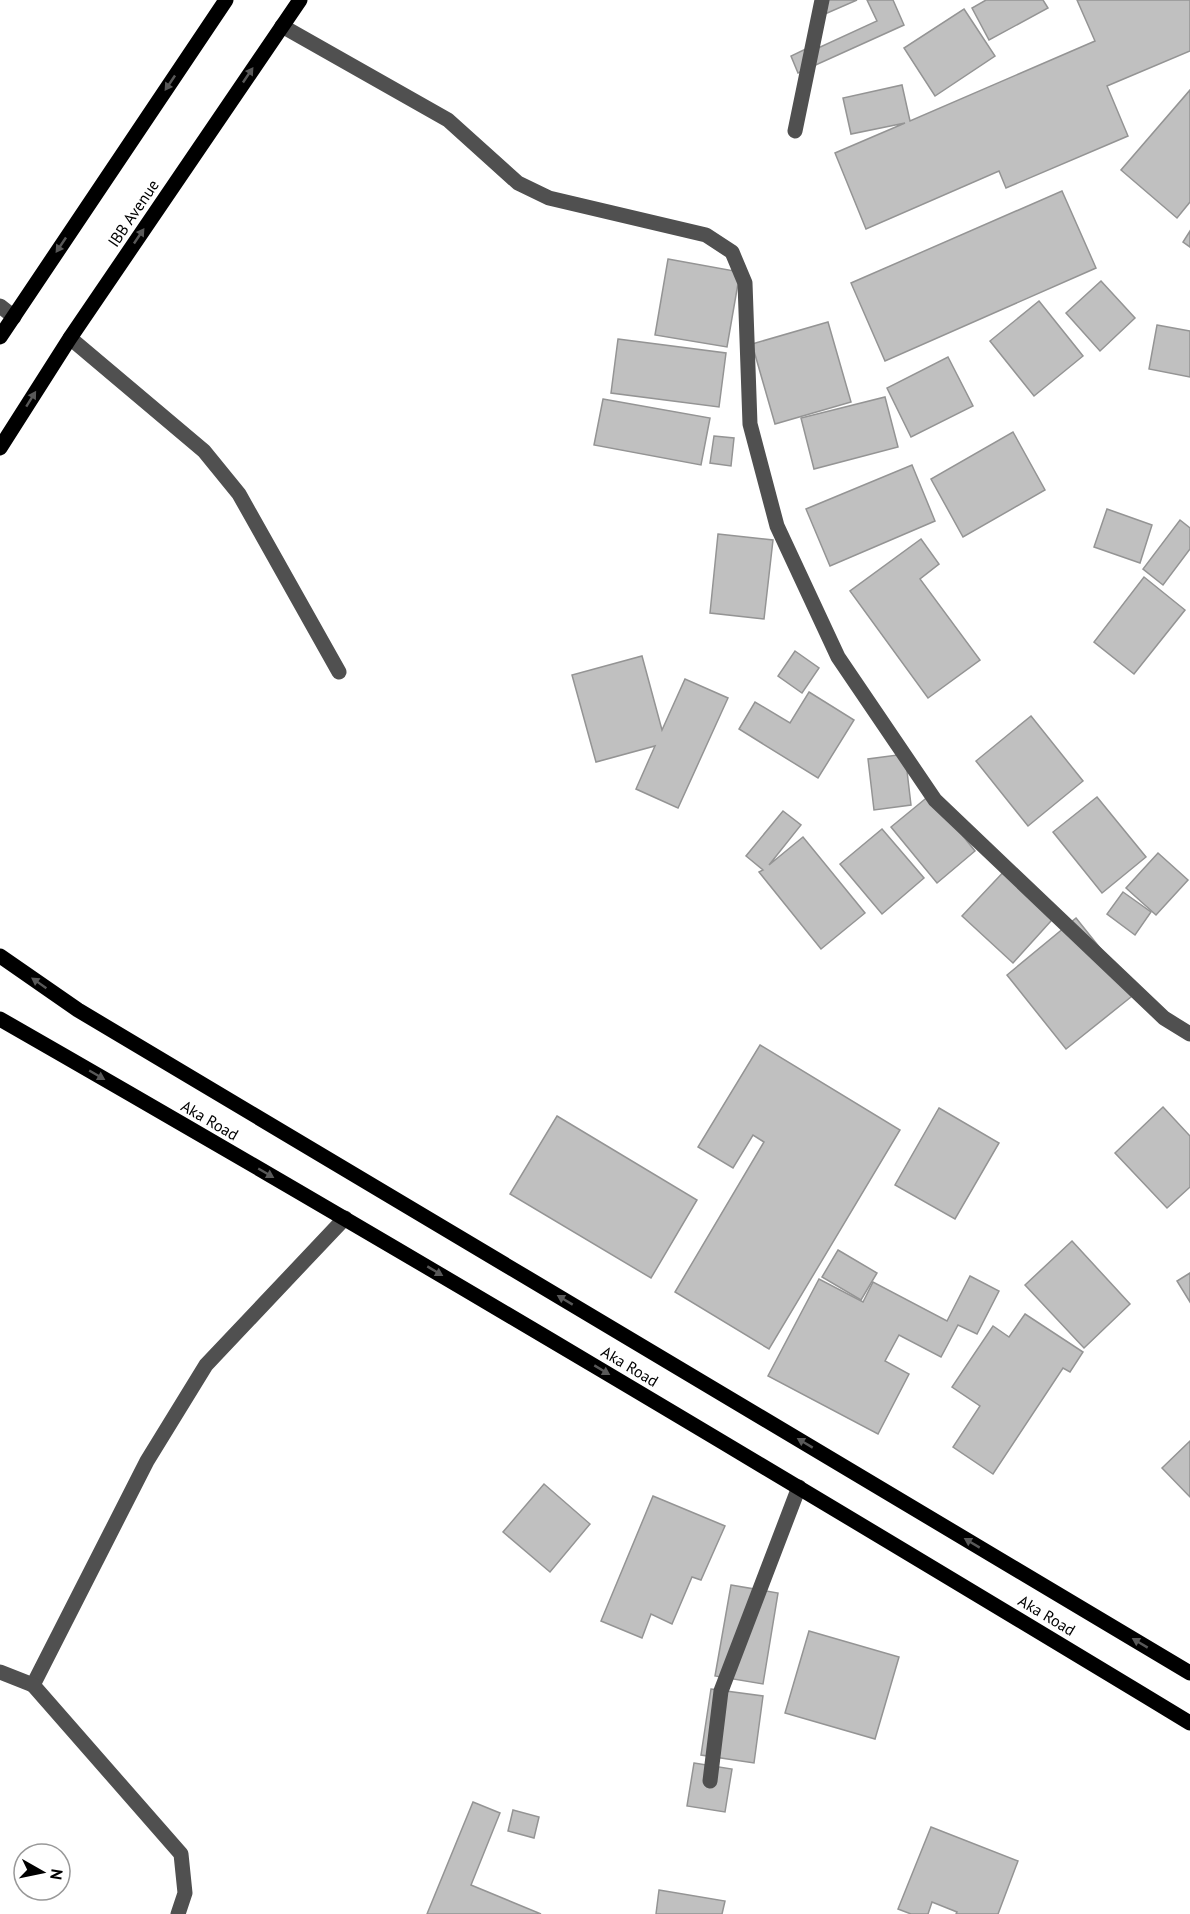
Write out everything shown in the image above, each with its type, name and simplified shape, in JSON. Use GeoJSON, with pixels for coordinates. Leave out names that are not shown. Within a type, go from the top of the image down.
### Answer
{"type":"FeatureCollection","features":[{"type":"Feature","properties":{"kind":"main road"},"geometry":{"type":"LineString","coordinates":[[0,338],[226,0]]}},
{"type":"Feature","properties":{"kind":"main road","name":"IBB Avenue"},"geometry":{"type":"LineString","coordinates":[[0,448],[70,338],[300,0]]}},
{"type":"Feature","properties":{"kind":"main road","name":"Aka Road"},"geometry":{"type":"LineString","coordinates":[[0,956],[78,1010],[1190,1673]]}},
{"type":"Feature","properties":{"kind":"main road","name":"Aka Road"},"geometry":{"type":"LineString","coordinates":[[0,1020],[345,1218],[799,1487],[1190,1723]]}},
{"type":"Feature","properties":{"kind":"street"},"geometry":{"type":"LineString","coordinates":[[795,131],[822,0]]}},
{"type":"Feature","properties":{"kind":"street"},"geometry":{"type":"LineString","coordinates":[[282,26],[448,120],[518,183],[549,198],[706,235],[732,252],[745,283],[750,424],[777,526],[838,657],[935,800],[1164,1018],[1190,1034]]}},
{"type":"Feature","properties":{"kind":"street"},"geometry":{"type":"LineString","coordinates":[[0,306],[14,316]]}},
{"type":"Feature","properties":{"kind":"street"},"geometry":{"type":"LineString","coordinates":[[70,338],[204,451],[239,494],[339,672]]}},
{"type":"Feature","properties":{"kind":"street"},"geometry":{"type":"LineString","coordinates":[[33,1684],[147,1461],[206,1365],[345,1218]]}},
{"type":"Feature","properties":{"kind":"street"},"geometry":{"type":"LineString","coordinates":[[710,1781],[721,1691],[799,1487]]}},
{"type":"Feature","properties":{"kind":"street"},"geometry":{"type":"LineString","coordinates":[[0,1672],[33,1684],[181,1854],[185,1893],[178,1914]]}},
{"type":"Feature","properties":{"kind":"building"},"geometry":{"type":"Polygon","coordinates":[[[819,0],[857,0],[825,14],[819,0]]]}},
{"type":"Feature","properties":{"kind":"building"},"geometry":{"type":"Polygon","coordinates":[[[867,0],[893,0],[904,25],[798,73],[791,56],[814,45],[816,49],[877,21],[867,0]]]}},
{"type":"Feature","properties":{"kind":"building"},"geometry":{"type":"Polygon","coordinates":[[[986,0],[1043,0],[1048,8],[989,40],[972,8],[986,0]]]}},
{"type":"Feature","properties":{"kind":"building"},"geometry":{"type":"Polygon","coordinates":[[[1077,0],[1190,0],[1190,51],[1107,86],[1128,136],[1006,188],[999,171],[866,229],[835,153],[905,123],[851,134],[843,98],[902,85],[910,121],[1095,41],[1077,0]]]}},
{"type":"Feature","properties":{"kind":"building"},"geometry":{"type":"Polygon","coordinates":[[[964,9],[995,56],[935,96],[904,48],[964,9]]]}},
{"type":"Feature","properties":{"kind":"building"},"geometry":{"type":"Polygon","coordinates":[[[1190,90],[1190,202],[1177,218],[1121,170],[1190,90]]]}},
{"type":"Feature","properties":{"kind":"building"},"geometry":{"type":"Polygon","coordinates":[[[1062,191],[1096,268],[885,361],[851,283],[1062,191]]]}},
{"type":"Feature","properties":{"kind":"building"},"geometry":{"type":"Polygon","coordinates":[[[1190,231],[1190,247],[1183,242],[1190,231]]]}},
{"type":"Feature","properties":{"kind":"building"},"geometry":{"type":"Polygon","coordinates":[[[668,259],[740,272],[727,347],[655,335],[668,259]]]}},
{"type":"Feature","properties":{"kind":"building"},"geometry":{"type":"Polygon","coordinates":[[[1101,281],[1135,318],[1100,351],[1066,313],[1101,281]]]}},
{"type":"Feature","properties":{"kind":"building"},"geometry":{"type":"Polygon","coordinates":[[[1039,301],[1083,356],[1034,396],[990,341],[1039,301]]]}},
{"type":"Feature","properties":{"kind":"building"},"geometry":{"type":"Polygon","coordinates":[[[828,322],[851,402],[775,424],[752,344],[828,322]]]}},
{"type":"Feature","properties":{"kind":"building"},"geometry":{"type":"Polygon","coordinates":[[[1157,325],[1190,331],[1190,377],[1149,369],[1157,325]]]}},
{"type":"Feature","properties":{"kind":"building"},"geometry":{"type":"Polygon","coordinates":[[[618,339],[726,353],[719,407],[611,393],[618,339]]]}},
{"type":"Feature","properties":{"kind":"building"},"geometry":{"type":"Polygon","coordinates":[[[948,357],[973,406],[911,437],[887,388],[948,357]]]}},
{"type":"Feature","properties":{"kind":"building"},"geometry":{"type":"Polygon","coordinates":[[[885,397],[898,447],[814,469],[801,418],[885,397]]]}},
{"type":"Feature","properties":{"kind":"building"},"geometry":{"type":"Polygon","coordinates":[[[603,399],[710,418],[701,465],[594,445],[603,399]]]}},
{"type":"Feature","properties":{"kind":"building"},"geometry":{"type":"Polygon","coordinates":[[[1013,432],[1045,490],[963,537],[931,479],[1013,432]]]}},
{"type":"Feature","properties":{"kind":"building"},"geometry":{"type":"Polygon","coordinates":[[[714,436],[734,438],[731,466],[710,463],[714,436]]]}},
{"type":"Feature","properties":{"kind":"building"},"geometry":{"type":"Polygon","coordinates":[[[912,465],[935,521],[830,566],[806,509],[912,465]]]}},
{"type":"Feature","properties":{"kind":"building"},"geometry":{"type":"Polygon","coordinates":[[[1107,509],[1152,525],[1140,563],[1094,547],[1107,509]]]}},
{"type":"Feature","properties":{"kind":"building"},"geometry":{"type":"Polygon","coordinates":[[[1180,520],[1190,528],[1190,549],[1163,585],[1143,569],[1180,520]]]}},
{"type":"Feature","properties":{"kind":"building"},"geometry":{"type":"Polygon","coordinates":[[[718,534],[773,540],[764,619],[710,613],[718,534]]]}},
{"type":"Feature","properties":{"kind":"building"},"geometry":{"type":"Polygon","coordinates":[[[921,539],[939,564],[920,579],[980,660],[928,698],[850,591],[921,539]]]}},
{"type":"Feature","properties":{"kind":"building"},"geometry":{"type":"Polygon","coordinates":[[[1144,577],[1185,610],[1134,674],[1094,642],[1144,577]]]}},
{"type":"Feature","properties":{"kind":"building"},"geometry":{"type":"Polygon","coordinates":[[[795,651],[819,668],[802,693],[778,676],[795,651]]]}},
{"type":"Feature","properties":{"kind":"building"},"geometry":{"type":"Polygon","coordinates":[[[642,656],[662,730],[685,679],[728,698],[678,808],[636,789],[655,746],[596,762],[572,675],[642,656]]]}},
{"type":"Feature","properties":{"kind":"building"},"geometry":{"type":"Polygon","coordinates":[[[809,692],[854,720],[818,778],[739,729],[755,702],[790,723],[809,692]]]}},
{"type":"Feature","properties":{"kind":"building"},"geometry":{"type":"Polygon","coordinates":[[[1031,716],[1083,781],[1028,826],[976,761],[1031,716]]]}},
{"type":"Feature","properties":{"kind":"building"},"geometry":{"type":"Polygon","coordinates":[[[905,754],[911,805],[874,810],[868,759],[905,754]]]}},
{"type":"Feature","properties":{"kind":"building"},"geometry":{"type":"Polygon","coordinates":[[[930,795],[975,851],[937,883],[891,827],[930,795]]]}},
{"type":"Feature","properties":{"kind":"building"},"geometry":{"type":"Polygon","coordinates":[[[1097,797],[1146,857],[1102,893],[1053,832],[1097,797]]]}},
{"type":"Feature","properties":{"kind":"building"},"geometry":{"type":"Polygon","coordinates":[[[783,811],[801,825],[769,865],[803,837],[865,913],[821,949],[759,872],[763,870],[746,856],[783,811]]]}},
{"type":"Feature","properties":{"kind":"building"},"geometry":{"type":"Polygon","coordinates":[[[882,829],[924,878],[882,914],[840,864],[882,829]]]}},
{"type":"Feature","properties":{"kind":"building"},"geometry":{"type":"Polygon","coordinates":[[[1158,853],[1188,880],[1156,915],[1126,888],[1158,853]]]}},
{"type":"Feature","properties":{"kind":"building"},"geometry":{"type":"Polygon","coordinates":[[[1010,865],[1060,911],[1013,963],[962,916],[1010,865]]]}},
{"type":"Feature","properties":{"kind":"building"},"geometry":{"type":"Polygon","coordinates":[[[1123,892],[1151,912],[1135,935],[1107,914],[1123,892]]]}},
{"type":"Feature","properties":{"kind":"building"},"geometry":{"type":"Polygon","coordinates":[[[1076,918],[1136,993],[1066,1049],[1007,975],[1076,918]]]}},
{"type":"Feature","properties":{"kind":"building"},"geometry":{"type":"Polygon","coordinates":[[[760,1045],[900,1130],[769,1349],[675,1292],[764,1142],[753,1135],[733,1168],[698,1147],[760,1045]]]}},
{"type":"Feature","properties":{"kind":"building"},"geometry":{"type":"Polygon","coordinates":[[[1163,1107],[1190,1136],[1190,1187],[1167,1208],[1115,1153],[1163,1107]]]}},
{"type":"Feature","properties":{"kind":"building"},"geometry":{"type":"Polygon","coordinates":[[[939,1108],[999,1143],[955,1219],[895,1185],[939,1108]]]}},
{"type":"Feature","properties":{"kind":"building"},"geometry":{"type":"Polygon","coordinates":[[[557,1116],[697,1200],[651,1278],[510,1194],[557,1116]]]}},
{"type":"Feature","properties":{"kind":"building"},"geometry":{"type":"Polygon","coordinates":[[[1072,1241],[1130,1304],[1084,1348],[1025,1285],[1072,1241]]]}},
{"type":"Feature","properties":{"kind":"building"},"geometry":{"type":"Polygon","coordinates":[[[838,1250],[877,1273],[861,1300],[822,1277],[838,1250]]]}},
{"type":"Feature","properties":{"kind":"building"},"geometry":{"type":"Polygon","coordinates":[[[1190,1273],[1190,1302],[1177,1281],[1190,1273]]]}},
{"type":"Feature","properties":{"kind":"building"},"geometry":{"type":"Polygon","coordinates":[[[970,1276],[999,1291],[977,1334],[958,1325],[941,1357],[899,1335],[885,1361],[909,1374],[878,1434],[768,1376],[819,1279],[863,1302],[873,1282],[947,1321],[970,1276]]]}},
{"type":"Feature","properties":{"kind":"building"},"geometry":{"type":"Polygon","coordinates":[[[1025,1314],[1083,1352],[1070,1372],[1063,1368],[993,1474],[953,1447],[980,1406],[952,1387],[993,1326],[1009,1337],[1025,1314]]]}},
{"type":"Feature","properties":{"kind":"building"},"geometry":{"type":"Polygon","coordinates":[[[1190,1441],[1190,1497],[1162,1468],[1190,1441]]]}},
{"type":"Feature","properties":{"kind":"building"},"geometry":{"type":"Polygon","coordinates":[[[544,1484],[590,1524],[550,1572],[503,1532],[544,1484]]]}},
{"type":"Feature","properties":{"kind":"building"},"geometry":{"type":"Polygon","coordinates":[[[653,1496],[725,1526],[701,1580],[692,1577],[672,1624],[651,1614],[642,1638],[601,1621],[653,1496]]]}},
{"type":"Feature","properties":{"kind":"building"},"geometry":{"type":"Polygon","coordinates":[[[731,1585],[778,1593],[763,1684],[715,1676],[731,1585]]]}},
{"type":"Feature","properties":{"kind":"building"},"geometry":{"type":"Polygon","coordinates":[[[809,1631],[899,1657],[875,1739],[785,1713],[809,1631]]]}},
{"type":"Feature","properties":{"kind":"building"},"geometry":{"type":"Polygon","coordinates":[[[711,1689],[763,1696],[754,1763],[701,1755],[711,1689]]]}},
{"type":"Feature","properties":{"kind":"building"},"geometry":{"type":"Polygon","coordinates":[[[694,1763],[732,1769],[725,1812],[687,1806],[694,1763]]]}},
{"type":"Feature","properties":{"kind":"building"},"geometry":{"type":"Polygon","coordinates":[[[473,1802],[500,1813],[471,1885],[541,1914],[427,1914],[473,1802]]]}},
{"type":"Feature","properties":{"kind":"building"},"geometry":{"type":"Polygon","coordinates":[[[513,1810],[539,1817],[534,1838],[508,1831],[513,1810]]]}},
{"type":"Feature","properties":{"kind":"building"},"geometry":{"type":"Polygon","coordinates":[[[931,1827],[1018,1861],[998,1914],[956,1914],[957,1912],[932,1902],[928,1914],[911,1914],[898,1909],[931,1827]]]}},
{"type":"Feature","properties":{"kind":"building"},"geometry":{"type":"Polygon","coordinates":[[[659,1890],[725,1901],[722,1914],[656,1914],[659,1890]]]}}]}
